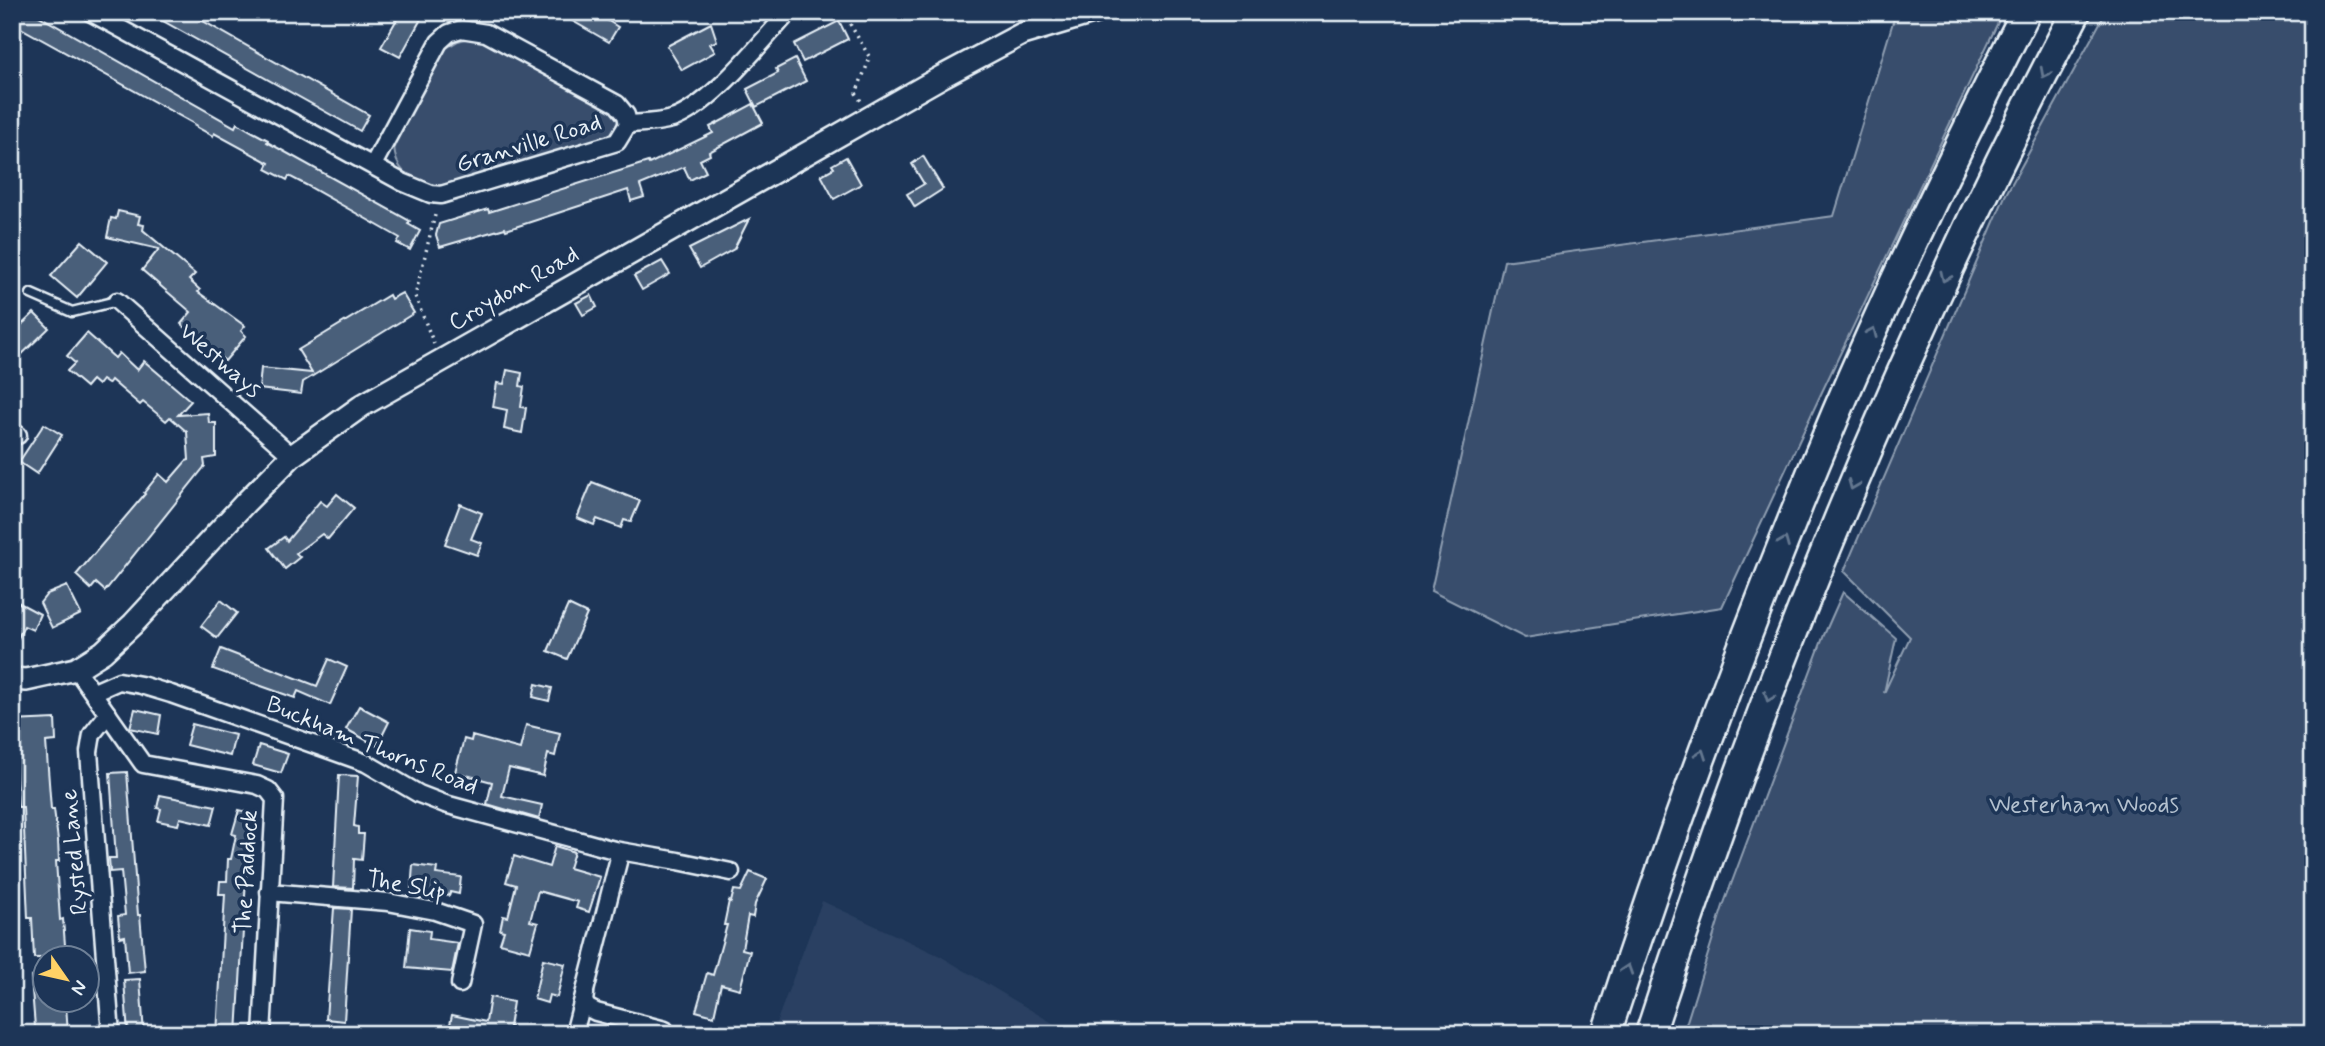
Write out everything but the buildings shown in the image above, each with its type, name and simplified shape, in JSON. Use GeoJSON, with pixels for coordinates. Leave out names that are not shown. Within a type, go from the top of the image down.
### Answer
{"type":"FeatureCollection","features":[{"type":"Feature","properties":{"kind":"highway"},"geometry":{"type":"LineString","coordinates":[[1606,1034],[1702,753],[1802,497],[1912,246],[2026,12]]}},
{"type":"Feature","properties":{"kind":"highway"},"geometry":{"type":"LineString","coordinates":[[1650,1034],[1748,751],[1856,479],[1969,226],[2076,12]]}},
{"type":"Feature","properties":{"kind":"main road","name":"Croydon Road"},"geometry":{"type":"LineString","coordinates":[[12,679],[26,680],[76,669],[103,652],[133,624],[292,456],[363,405],[869,117],[1022,34],[1074,15],[1096,12]]}},
{"type":"Feature","properties":{"kind":"street","name":"Granville Road"},"geometry":{"type":"LineString","coordinates":[[90,12],[422,192],[439,195],[617,142],[628,124],[626,115],[617,104],[486,33],[461,29],[449,33],[439,42],[373,165]]}},
{"type":"Feature","properties":{"kind":"street"},"geometry":{"type":"LineString","coordinates":[[628,124],[670,120],[692,109],[714,91],[789,12]]}},
{"type":"Feature","properties":{"kind":"street","name":"Westways"},"geometry":{"type":"LineString","coordinates":[[117,301],[292,456]]}},
{"type":"Feature","properties":{"kind":"street","name":"The Paddock"},"geometry":{"type":"LineString","coordinates":[[76,669],[143,764],[257,785],[268,790],[275,799],[262,1034]]}},
{"type":"Feature","properties":{"kind":"street","name":"Buckham Thorns Road"},"geometry":{"type":"LineString","coordinates":[[94,692],[119,681],[141,684],[366,763],[419,794],[445,804],[614,850],[731,872]]}},
{"type":"Feature","properties":{"kind":"street","name":"Rysted Lane"},"geometry":{"type":"LineString","coordinates":[[108,714],[92,734],[89,752],[111,1034]]}},
{"type":"Feature","properties":{"kind":"street"},"geometry":{"type":"LineString","coordinates":[[575,1034],[619,858],[614,850]]}},
{"type":"Feature","properties":{"kind":"street","name":"The Slip"},"geometry":{"type":"LineString","coordinates":[[269,892],[388,902],[435,911],[473,923],[460,984]]}},
{"type":"Feature","properties":{"kind":"street"},"geometry":{"type":"LineString","coordinates":[[585,994],[584,1002],[596,1012],[665,1030]]}},
{"type":"Feature","properties":{"kind":"lane"},"geometry":{"type":"LineString","coordinates":[[32,295],[72,312],[117,301]]}},
{"type":"Feature","properties":{"kind":"path"},"geometry":{"type":"LineString","coordinates":[[843,12],[870,58],[856,93],[869,117]]}},
{"type":"Feature","properties":{"kind":"path"},"geometry":{"type":"LineString","coordinates":[[439,195],[415,296],[441,360]]}},
{"type":"Feature","properties":{"kind":"shaded area"},"geometry":{"type":"Polygon","coordinates":[[[822,901],[940,956],[1071,1034],[772,1034],[822,901]]]}},
{"type":"Feature","properties":{"kind":"green space"},"geometry":{"type":"Polygon","coordinates":[[[1896,12],[2003,12],[1722,607],[1525,638],[1431,591],[1504,261],[1834,216],[1896,12]]]}},
{"type":"Feature","properties":{"kind":"green space","name":"Westerham Woods"},"geometry":{"type":"Polygon","coordinates":[[[2106,12],[2313,12],[2313,1034],[1683,1034],[1723,906],[1824,635],[1843,592],[1896,638],[1884,693],[1910,637],[1844,571],[2005,196],[2106,12]]]}},
{"type":"Feature","properties":{"kind":"green space"},"geometry":{"type":"Polygon","coordinates":[[[480,38],[614,110],[618,120],[615,131],[599,140],[445,186],[432,186],[411,178],[398,163],[395,153],[398,129],[445,49],[458,41],[480,38]]]}}]}
